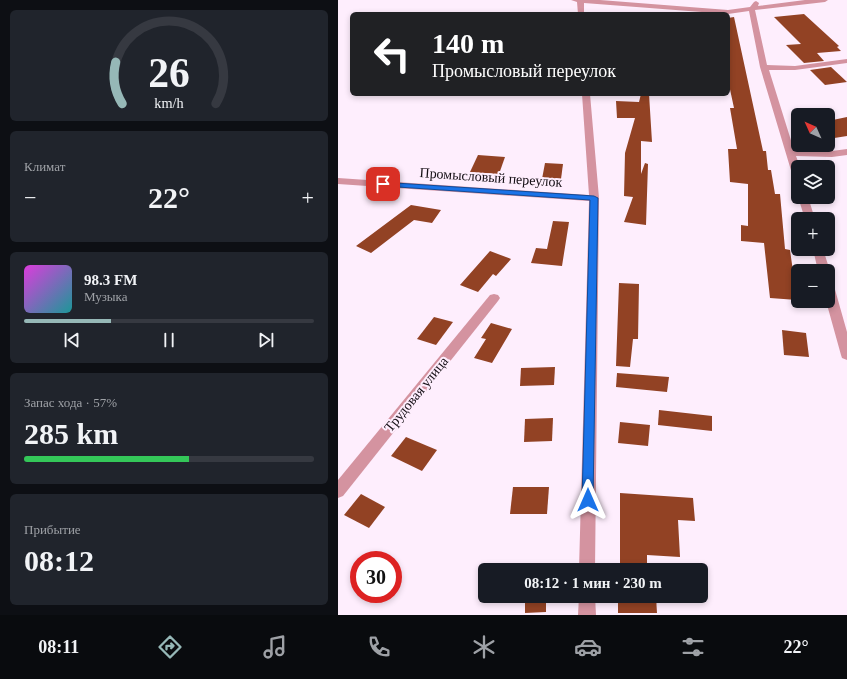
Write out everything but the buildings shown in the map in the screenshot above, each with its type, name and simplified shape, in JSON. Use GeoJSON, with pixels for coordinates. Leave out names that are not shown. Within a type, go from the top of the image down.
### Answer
{"type":"FeatureCollection","features":[{"type":"Feature","properties":{"kind":"street"},"geometry":{"type":"LineString","coordinates":[[574,0],[728,12],[825,0]]}},
{"type":"Feature","properties":{"kind":"street"},"geometry":{"type":"LineString","coordinates":[[580,0],[581,12]]}},
{"type":"Feature","properties":{"kind":"street"},"geometry":{"type":"LineString","coordinates":[[758,0],[752,10],[764,67],[794,160]]}},
{"type":"Feature","properties":{"kind":"street"},"geometry":{"type":"LineString","coordinates":[[764,67],[795,68],[847,61]]}},
{"type":"Feature","properties":{"kind":"street"},"geometry":{"type":"LineString","coordinates":[[586,96],[594,198],[587,563]]}},
{"type":"Feature","properties":{"kind":"street"},"geometry":{"type":"LineString","coordinates":[[792,153],[832,154],[847,152]]}},
{"type":"Feature","properties":{"kind":"street","name":"Промысловый переулок"},"geometry":{"type":"LineString","coordinates":[[338,181],[594,198]]}},
{"type":"Feature","properties":{"kind":"street","name":"Трудовая улица"},"geometry":{"type":"LineString","coordinates":[[338,490],[494,298]]}},
{"type":"Feature","properties":{"kind":"street"},"geometry":{"type":"LineString","coordinates":[[834,308],[847,355]]}},
{"type":"Feature","properties":{"kind":"street"},"geometry":{"type":"LineString","coordinates":[[587,603],[587,615]]}},
{"type":"Feature","properties":{"kind":"route"},"geometry":{"type":"LineString","coordinates":[[383,184],[594,198],[588,500]]}}]}
